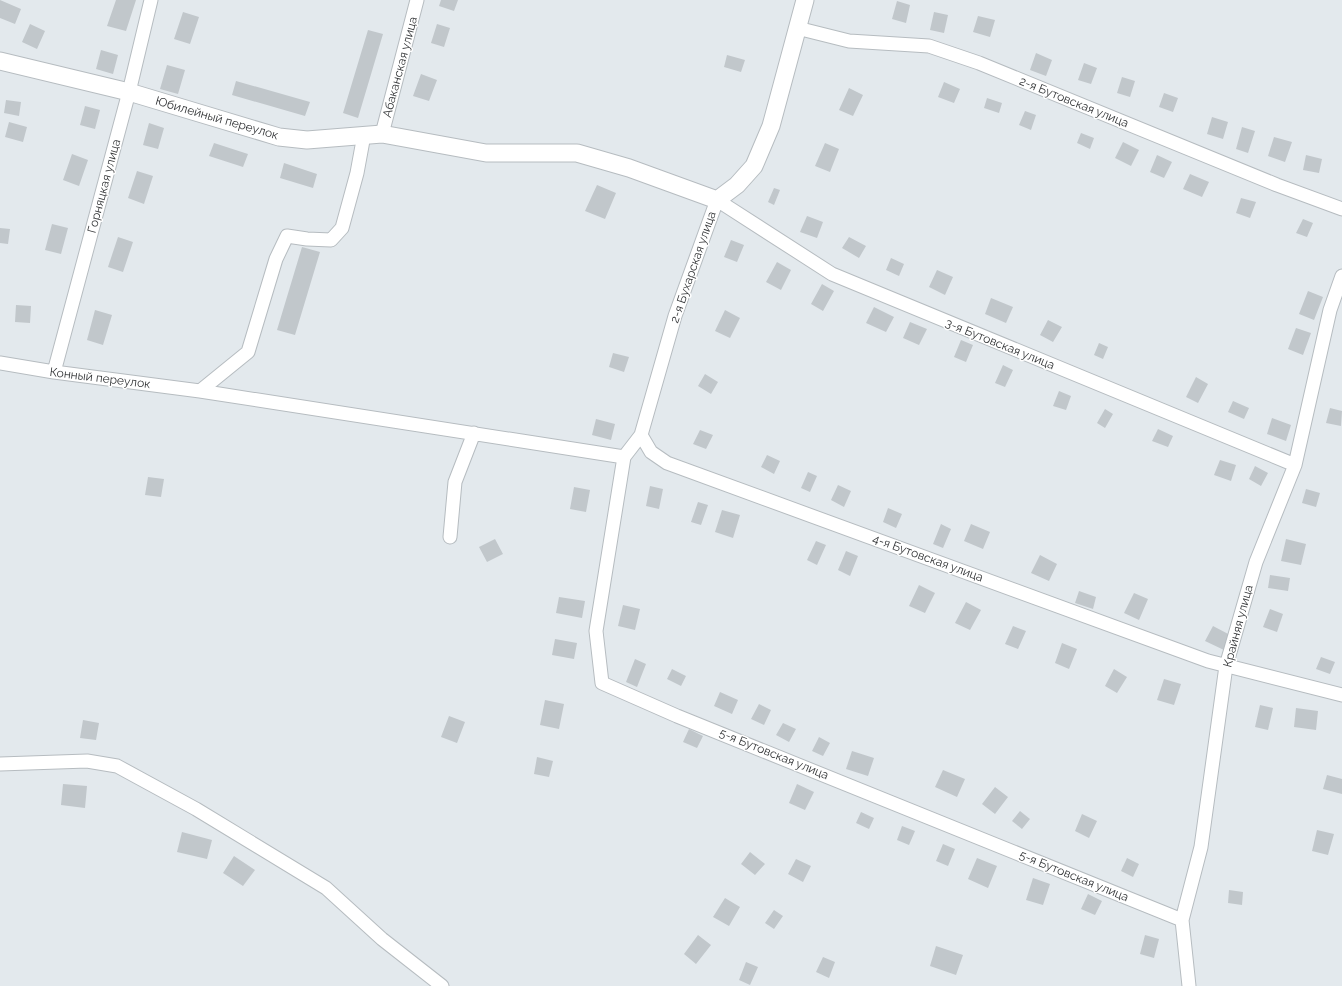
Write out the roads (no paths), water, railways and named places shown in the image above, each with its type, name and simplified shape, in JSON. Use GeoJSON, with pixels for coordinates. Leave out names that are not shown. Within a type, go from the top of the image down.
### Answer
{"type":"FeatureCollection","features":[{"type":"Feature","properties":{"kind":"street","name":"Горняцкая улица"},"geometry":{"type":"LineString","coordinates":[[54,372],[129,92],[151,0]]}},
{"type":"Feature","properties":{"kind":"street","name":"Абаканская улица"},"geometry":{"type":"LineString","coordinates":[[382,134],[417,0]]}},
{"type":"Feature","properties":{"kind":"street","name":"2-я Бухарская улица"},"geometry":{"type":"LineString","coordinates":[[641,435],[675,316],[717,200],[737,185],[754,166],[771,126],[805,0]]}},
{"type":"Feature","properties":{"kind":"street","name":"2-я Бутовская улица"},"geometry":{"type":"LineString","coordinates":[[797,28],[849,41],[929,46],[979,63],[1277,185],[1342,209]]}},
{"type":"Feature","properties":{"kind":"street","name":"Юбилейный переулок"},"geometry":{"type":"LineString","coordinates":[[0,61],[129,92],[279,137],[307,140],[382,134],[486,153],[577,153],[629,168],[717,200]]}},
{"type":"Feature","properties":{"kind":"street"},"geometry":{"type":"LineString","coordinates":[[200,391],[248,352],[276,259],[288,236],[307,239],[331,240],[342,228],[357,173],[364,135]]}},
{"type":"Feature","properties":{"kind":"street","name":"3-я Бутовская улица"},"geometry":{"type":"LineString","coordinates":[[717,200],[832,274],[1295,465]]}},
{"type":"Feature","properties":{"kind":"street","name":"Крайняя улица"},"geometry":{"type":"LineString","coordinates":[[1189,986],[1182,920],[1201,847],[1226,666],[1256,562],[1295,465],[1330,310],[1342,276]]}},
{"type":"Feature","properties":{"kind":"street","name":"Конный переулок"},"geometry":{"type":"LineString","coordinates":[[0,364],[200,391],[624,457]]}},
{"type":"Feature","properties":{"kind":"street"},"geometry":{"type":"LineString","coordinates":[[450,537],[455,482],[474,433]]}},
{"type":"Feature","properties":{"kind":"street","name":"5-я Бутовская улица"},"geometry":{"type":"LineString","coordinates":[[641,435],[624,457],[596,631],[602,682],[677,716],[1182,920]]}},
{"type":"Feature","properties":{"kind":"street","name":"4-я Бутовская улица"},"geometry":{"type":"LineString","coordinates":[[641,435],[651,452],[667,463],[1208,661],[1342,695]]}},
{"type":"Feature","properties":{"kind":"street"},"geometry":{"type":"LineString","coordinates":[[0,764],[87,761],[117,766],[196,809],[326,888],[382,939],[442,986]]}}]}
